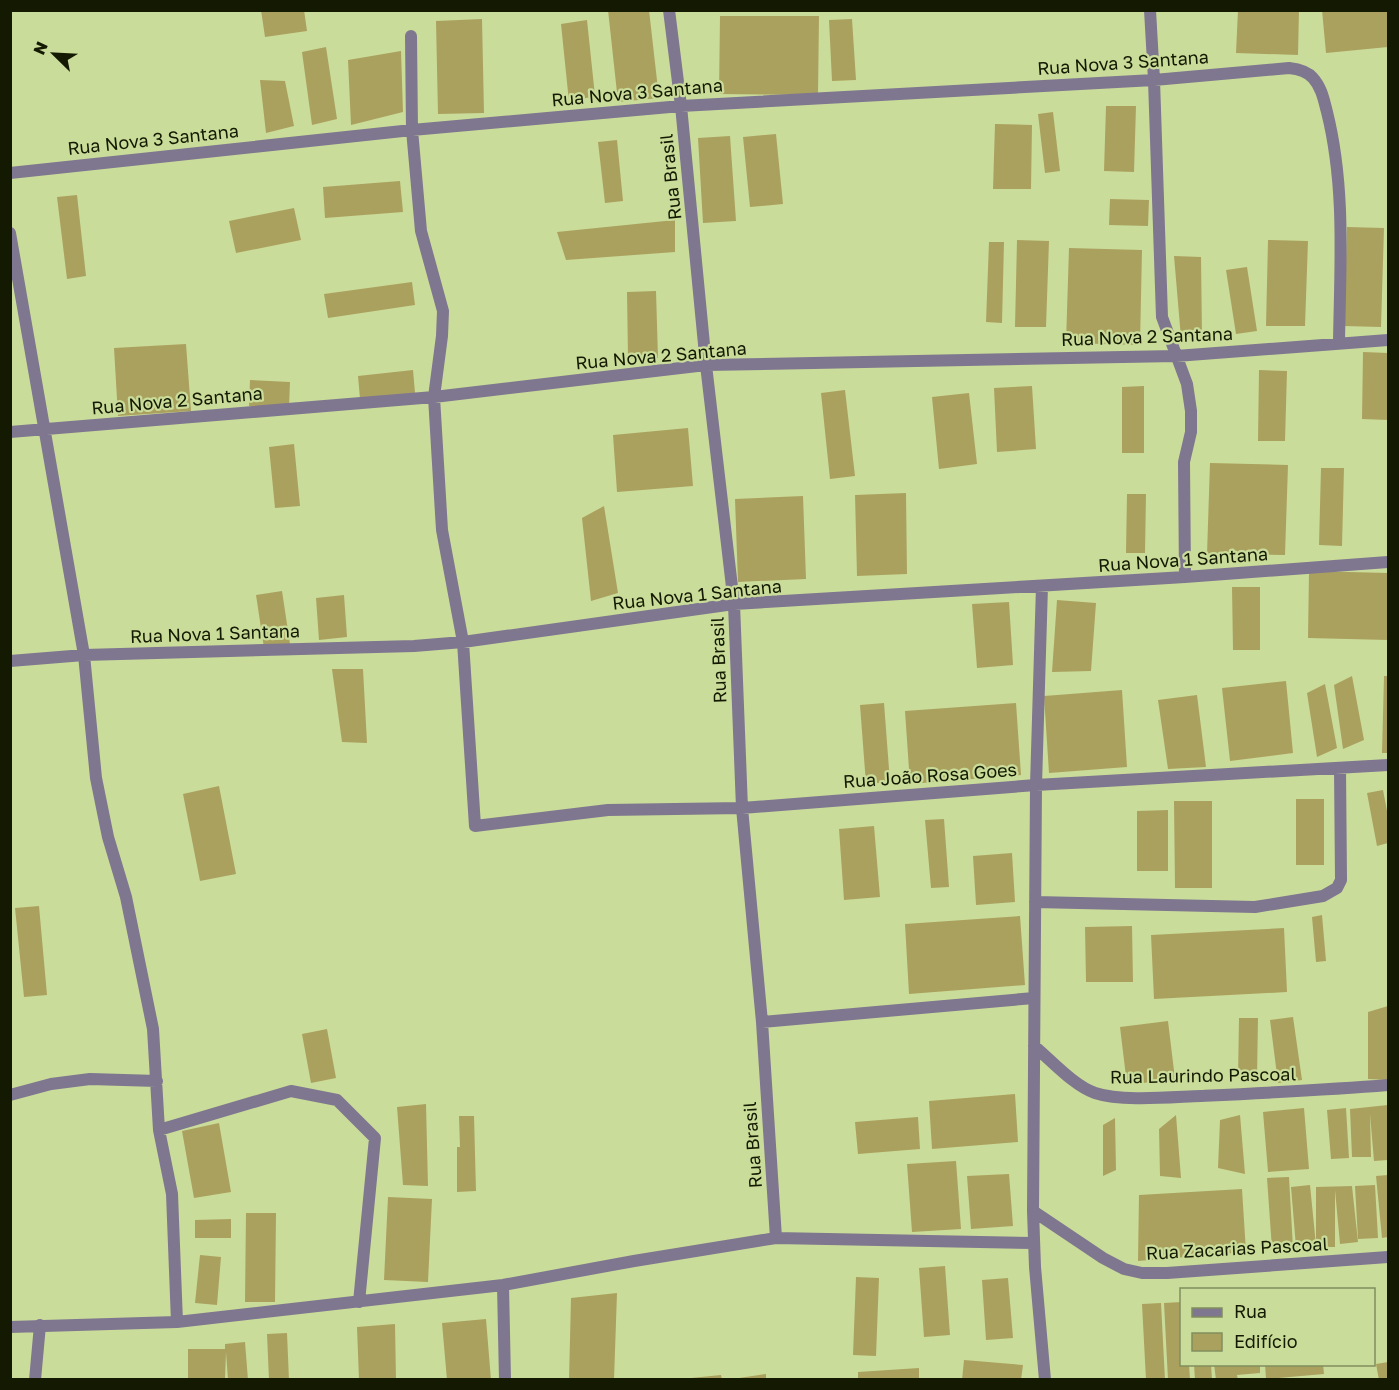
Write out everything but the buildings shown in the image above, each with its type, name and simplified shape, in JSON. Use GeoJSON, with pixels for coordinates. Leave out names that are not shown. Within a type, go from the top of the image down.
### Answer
{"type":"FeatureCollection","features":[{"type":"Feature","properties":{"kind":"street","name":"Rua Brasil"},"geometry":{"type":"LineString","coordinates":[[669,10],[681,106],[706,365],[734,604],[742,808],[762,1022],[776,1238]]}},
{"type":"Feature","properties":{"kind":"street"},"geometry":{"type":"LineString","coordinates":[[1150,10],[1162,317],[1186,384],[1191,411],[1191,432],[1184,462],[1185,577]]}},
{"type":"Feature","properties":{"kind":"street"},"geometry":{"type":"LineString","coordinates":[[411,36],[412,130],[421,231],[442,311],[442,336],[434,397],[442,530],[463,642]]}},
{"type":"Feature","properties":{"kind":"street","name":"Rua Nova 3 Santana"},"geometry":{"type":"LineString","coordinates":[[10,173],[412,130],[681,106],[1154,80],[1269,68],[1302,70],[1313,78],[1321,91],[1331,130],[1339,184],[1338,343]]}},
{"type":"Feature","properties":{"kind":"street"},"geometry":{"type":"LineString","coordinates":[[10,234],[46,428],[84,655],[96,778],[108,837],[126,897],[153,1029],[159,1130],[172,1194],[177,1322]]}},
{"type":"Feature","properties":{"kind":"street","name":"Rua Nova 2 Santana"},"geometry":{"type":"LineString","coordinates":[[10,432],[434,397],[706,365],[1176,356],[1389,340]]}},
{"type":"Feature","properties":{"kind":"street","name":"Rua Nova 1 Santana"},"geometry":{"type":"LineString","coordinates":[[10,661],[84,655],[414,646],[463,642],[734,604],[1185,577],[1389,562]]}},
{"type":"Feature","properties":{"kind":"street"},"geometry":{"type":"LineString","coordinates":[[1042,586],[1036,785],[1033,1211],[1045,1380]]}},
{"type":"Feature","properties":{"kind":"street","name":"Rua João Rosa Goes"},"geometry":{"type":"LineString","coordinates":[[463,642],[475,826],[608,810],[742,808],[1036,785],[1389,765]]}},
{"type":"Feature","properties":{"kind":"street"},"geometry":{"type":"LineString","coordinates":[[1035,902],[1255,907],[1323,896],[1337,888],[1341,880],[1340,768]]}},
{"type":"Feature","properties":{"kind":"street"},"geometry":{"type":"LineString","coordinates":[[762,1022],[1034,998]]}},
{"type":"Feature","properties":{"kind":"street","name":"Rua Laurindo Pascoal"},"geometry":{"type":"LineString","coordinates":[[1034,1046],[1079,1085],[1095,1093],[1115,1097],[1177,1097],[1389,1085]]}},
{"type":"Feature","properties":{"kind":"street"},"geometry":{"type":"LineString","coordinates":[[10,1095],[51,1084],[90,1079],[157,1081]]}},
{"type":"Feature","properties":{"kind":"street"},"geometry":{"type":"LineString","coordinates":[[159,1130],[291,1091],[337,1100],[375,1138],[359,1302]]}},
{"type":"Feature","properties":{"kind":"street","name":"Rua Zacarias Pascoal"},"geometry":{"type":"LineString","coordinates":[[1033,1211],[1103,1258],[1124,1269],[1142,1273],[1389,1257]]}},
{"type":"Feature","properties":{"kind":"street"},"geometry":{"type":"LineString","coordinates":[[10,1327],[177,1322],[359,1302],[503,1285],[634,1260],[776,1238],[1034,1243]]}},
{"type":"Feature","properties":{"kind":"street"},"geometry":{"type":"LineString","coordinates":[[503,1285],[505,1380]]}},
{"type":"Feature","properties":{"kind":"street"},"geometry":{"type":"LineString","coordinates":[[36,1380],[40,1325]]}}]}
